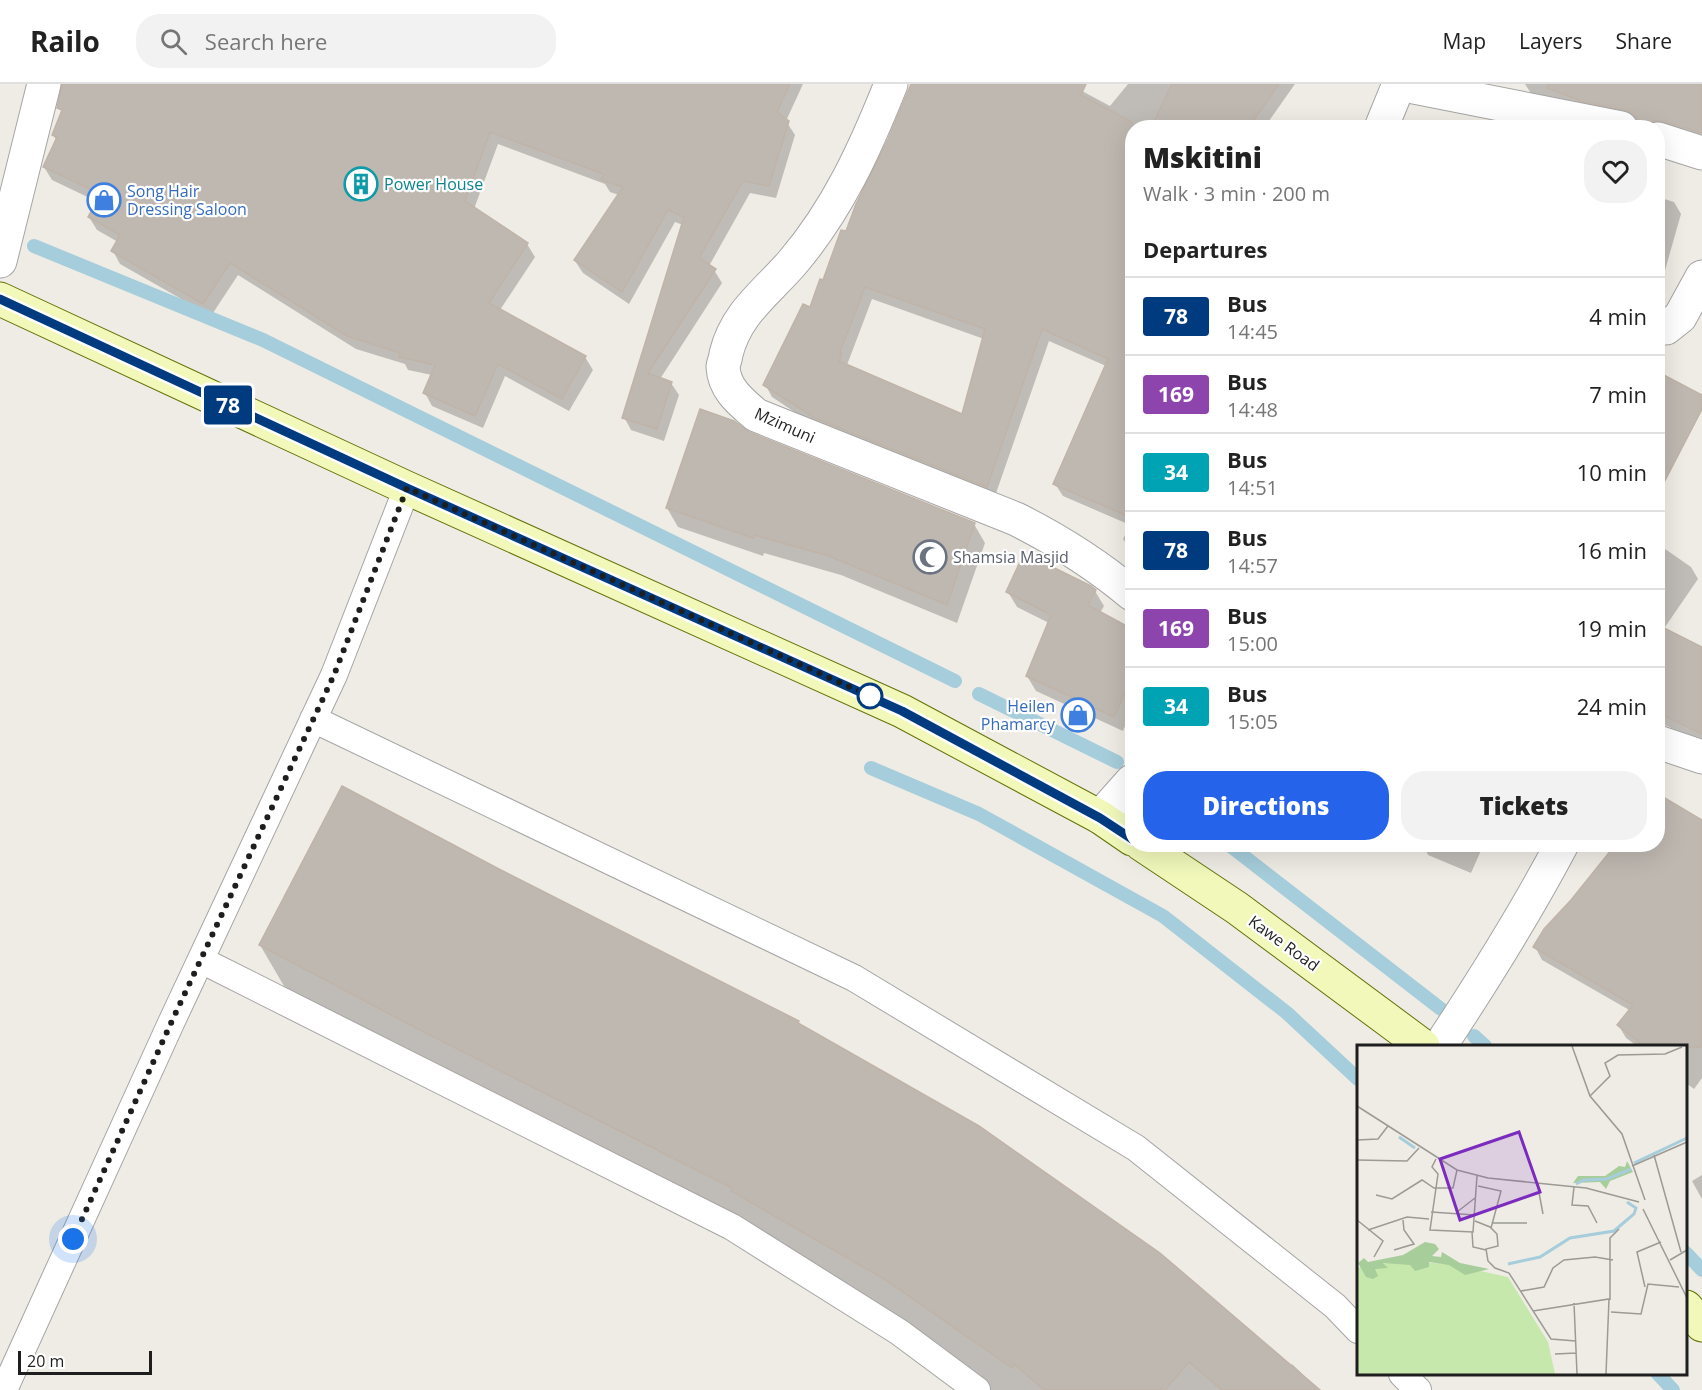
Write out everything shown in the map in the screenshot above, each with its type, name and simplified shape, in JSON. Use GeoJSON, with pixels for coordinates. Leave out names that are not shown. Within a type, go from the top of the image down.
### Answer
{"type":"FeatureCollection","features":[{"type":"Feature","properties":{"kind":"main road"},"geometry":{"type":"LineString","coordinates":[[0,299],[407,488],[902,711],[1100,818],[1125,834]]}},
{"type":"Feature","properties":{"kind":"main road","name":"Kawe Road"},"geometry":{"type":"LineString","coordinates":[[1153,852],[1237,908],[1421,1045]]}},
{"type":"Feature","properties":{"kind":"main road"},"geometry":{"type":"LineString","coordinates":[[1687,1308],[1702,1325]]}},
{"type":"Feature","properties":{"kind":"street"},"geometry":{"type":"LineString","coordinates":[[0,261],[44,84]]}},
{"type":"Feature","properties":{"kind":"street","name":"Mzimuni"},"geometry":{"type":"LineString","coordinates":[[891,84],[858,164],[838,199],[793,262],[747,309],[730,340],[723,368],[732,393],[756,415],[1016,519],[1057,540],[1125,588]]}},
{"type":"Feature","properties":{"kind":"street"},"geometry":{"type":"LineString","coordinates":[[1385,120],[1399,84],[1581,120]]}},
{"type":"Feature","properties":{"kind":"street"},"geometry":{"type":"LineString","coordinates":[[1665,141],[1702,153]]}},
{"type":"Feature","properties":{"kind":"street"},"geometry":{"type":"LineString","coordinates":[[1665,328],[1680,318],[1702,278]]}},
{"type":"Feature","properties":{"kind":"street"},"geometry":{"type":"LineString","coordinates":[[1665,744],[1702,757]]}},
{"type":"Feature","properties":{"kind":"street"},"geometry":{"type":"LineString","coordinates":[[1100,818],[1125,789]]}},
{"type":"Feature","properties":{"kind":"street"},"geometry":{"type":"LineString","coordinates":[[1441,1045],[1458,1022],[1558,852]]}},
{"type":"Feature","properties":{"kind":"lane"},"geometry":{"type":"LineString","coordinates":[[4,1390],[334,675],[407,488]]}},
{"type":"Feature","properties":{"kind":"lane"},"geometry":{"type":"LineString","coordinates":[[313,719],[854,978],[1136,1148],[1335,1306],[1357,1328]]}},
{"type":"Feature","properties":{"kind":"lane"},"geometry":{"type":"LineString","coordinates":[[201,960],[732,1227],[899,1332],[977,1390]]}},
{"type":"Feature","properties":{"kind":"lane"},"geometry":{"type":"LineString","coordinates":[[1403,1375],[1418,1390]]}},
{"type":"Feature","properties":{"kind":"building"},"geometry":{"type":"Polygon","coordinates":[[[62,84],[790,84],[777,112],[789,121],[769,186],[743,181],[699,258],[716,269],[648,373],[672,382],[657,429],[622,418],[684,217],[668,210],[622,292],[574,260],[623,187],[601,180],[603,174],[490,132],[465,201],[528,243],[489,303],[586,356],[562,399],[498,364],[475,416],[423,393],[435,365],[399,357],[400,353],[347,336],[230,263],[203,304],[111,251],[120,235],[88,217],[101,194],[43,167],[57,137],[52,135],[62,110],[57,108],[62,84]]]}},
{"type":"Feature","properties":{"kind":"building"},"geometry":{"type":"Polygon","coordinates":[[[911,84],[1086,84],[1081,95],[1128,120],[1125,120],[1125,515],[1053,484],[1108,359],[1042,329],[987,487],[815,418],[763,385],[803,304],[810,307],[820,279],[823,280],[841,230],[846,231],[856,204],[888,139],[911,84]],[[865,287],[840,352],[842,353],[839,361],[962,414],[985,329],[865,287]]]}},
{"type":"Feature","properties":{"kind":"building"},"geometry":{"type":"Polygon","coordinates":[[[1172,84],[1279,84],[1254,120],[1155,120],[1172,84]]]}},
{"type":"Feature","properties":{"kind":"building"},"geometry":{"type":"Polygon","coordinates":[[[1548,84],[1702,84],[1702,133],[1665,120],[1638,120],[1634,114],[1625,110],[1584,102],[1547,88],[1548,84]]]}},
{"type":"Feature","properties":{"kind":"building"},"geometry":{"type":"Polygon","coordinates":[[[1665,376],[1702,395],[1702,409],[1665,480],[1665,376]]]}},
{"type":"Feature","properties":{"kind":"building"},"geometry":{"type":"Polygon","coordinates":[[[700,409],[734,421],[749,432],[975,523],[947,605],[829,556],[754,535],[753,538],[666,508],[700,409]]]}},
{"type":"Feature","properties":{"kind":"building"},"geometry":{"type":"Polygon","coordinates":[[[1024,553],[1096,590],[1088,605],[1125,625],[1125,693],[1114,717],[1026,676],[1051,615],[1006,592],[1024,553]]]}},
{"type":"Feature","properties":{"kind":"building"},"geometry":{"type":"Polygon","coordinates":[[[1665,628],[1702,647],[1702,734],[1665,716],[1665,628]]]}},
{"type":"Feature","properties":{"kind":"building"},"geometry":{"type":"Polygon","coordinates":[[[342,786],[497,868],[799,1021],[798,1023],[979,1126],[1160,1253],[1320,1390],[1222,1390],[1189,1362],[1165,1390],[1044,1390],[1014,1364],[1012,1368],[884,1279],[731,1191],[732,1188],[416,1028],[259,945],[342,786]]]}},
{"type":"Feature","properties":{"kind":"building"},"geometry":{"type":"Polygon","coordinates":[[[1665,798],[1702,820],[1702,1047],[1642,1045],[1617,1025],[1633,1005],[1533,947],[1544,929],[1610,852],[1665,852],[1665,798]]]}},
{"type":"Feature","properties":{"kind":"waterway"},"geometry":{"type":"LineString","coordinates":[[34,246],[263,340],[955,681]]}},
{"type":"Feature","properties":{"kind":"waterway"},"geometry":{"type":"LineString","coordinates":[[979,694],[1117,762]]}},
{"type":"Feature","properties":{"kind":"waterway"},"geometry":{"type":"LineString","coordinates":[[871,768],[979,814],[1163,916],[1287,1013],[1357,1078]]}},
{"type":"Feature","properties":{"kind":"waterway"},"geometry":{"type":"LineString","coordinates":[[1238,852],[1441,1009]]}},
{"type":"Feature","properties":{"kind":"waterway"},"geometry":{"type":"LineString","coordinates":[[1474,1036],[1484,1045]]}},
{"type":"Feature","properties":{"kind":"waterway"},"geometry":{"type":"LineString","coordinates":[[1687,1254],[1702,1270]]}},
{"type":"Feature","properties":{"kind":"waterway"},"geometry":{"type":"LineString","coordinates":[[1659,1375],[1673,1390]]}},
{"type":"Feature","properties":{"kind":"bus line","name":"78"},"geometry":{"type":"LineString","coordinates":[[0,299],[407,488],[902,711],[1100,818],[1125,834]]}},
{"type":"Feature","properties":{"kind":"place","name":"Power House"},"geometry":{"type":"Point","coordinates":[361,184]}},
{"type":"Feature","properties":{"kind":"place","name":"Song Hair Dressing Saloon"},"geometry":{"type":"Point","coordinates":[104,200]}},
{"type":"Feature","properties":{"kind":"place","name":"Shamsia Masjid"},"geometry":{"type":"Point","coordinates":[930,557]}},
{"type":"Feature","properties":{"kind":"place","name":"Heilen Phamarcy"},"geometry":{"type":"Point","coordinates":[1078,715]}},
{"type":"Feature","properties":{"kind":"route"},"geometry":{"type":"LineString","coordinates":[[73,1239],[334,675],[407,488],[870,696]]}}]}
